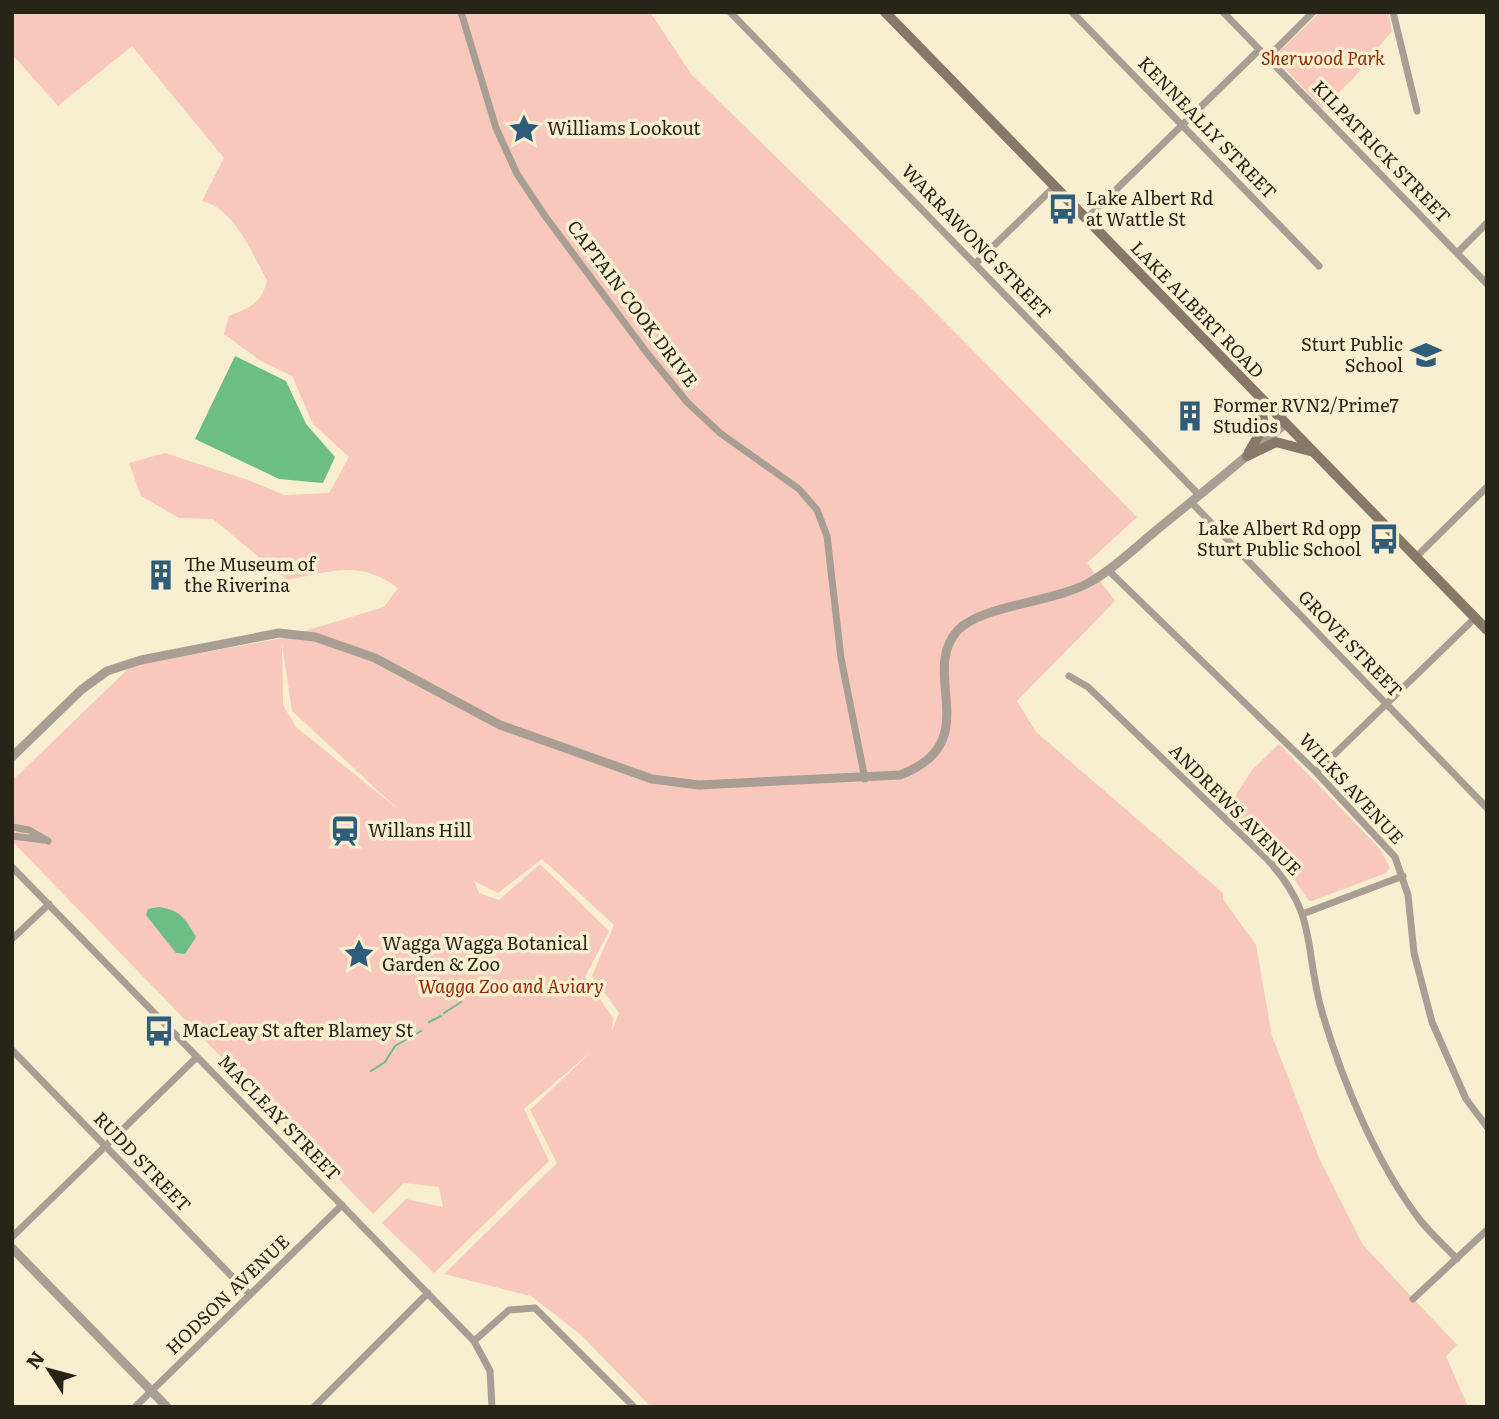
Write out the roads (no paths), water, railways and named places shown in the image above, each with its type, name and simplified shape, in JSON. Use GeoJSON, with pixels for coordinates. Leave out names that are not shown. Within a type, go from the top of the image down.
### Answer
{"type":"FeatureCollection","features":[{"type":"Feature","properties":{"kind":"main road","name":"LAKE ALBERT ROAD"},"geometry":{"type":"LineString","coordinates":[[885,12],[1487,630]]}},
{"type":"Feature","properties":{"kind":"main road"},"geometry":{"type":"LineString","coordinates":[[1247,456],[1264,426],[1258,395]]}},
{"type":"Feature","properties":{"kind":"main road"},"geometry":{"type":"LineString","coordinates":[[1247,456],[1276,442],[1293,444],[1316,454]]}},
{"type":"Feature","properties":{"kind":"street","name":"CAPTAIN COOK DRIVE"},"geometry":{"type":"LineString","coordinates":[[461,12],[491,114],[529,194],[653,361],[687,402],[720,433],[799,489],[817,510],[827,536],[841,658],[865,779]]}},
{"type":"Feature","properties":{"kind":"street","name":"WARRAWONG STREET"},"geometry":{"type":"LineString","coordinates":[[730,12],[1199,495]]}},
{"type":"Feature","properties":{"kind":"street","name":"KENNEALLY STREET"},"geometry":{"type":"LineString","coordinates":[[1072,12],[1319,266]]}},
{"type":"Feature","properties":{"kind":"street","name":"KILPATRICK STREET"},"geometry":{"type":"LineString","coordinates":[[1223,12],[1487,284]]}},
{"type":"Feature","properties":{"kind":"street"},"geometry":{"type":"LineString","coordinates":[[1267,58],[1313,12]]}},
{"type":"Feature","properties":{"kind":"street"},"geometry":{"type":"LineString","coordinates":[[1393,12],[1417,111]]}},
{"type":"Feature","properties":{"kind":"street"},"geometry":{"type":"LineString","coordinates":[[1086,219],[1259,50]]}},
{"type":"Feature","properties":{"kind":"street"},"geometry":{"type":"LineString","coordinates":[[975,264],[1055,187]]}},
{"type":"Feature","properties":{"kind":"street"},"geometry":{"type":"LineString","coordinates":[[1457,253],[1487,223]]}},
{"type":"Feature","properties":{"kind":"street"},"geometry":{"type":"LineString","coordinates":[[12,757],[81,690],[107,671],[141,660],[260,636],[288,633],[315,637],[375,658],[500,725],[652,779],[699,785],[865,779],[900,775],[915,770],[937,747],[948,718],[947,650],[951,640],[966,623],[986,614],[1070,593],[1108,570],[1286,423]]}},
{"type":"Feature","properties":{"kind":"street"},"geometry":{"type":"LineString","coordinates":[[1416,556],[1487,487]]}},
{"type":"Feature","properties":{"kind":"street","name":"GROVE STREET"},"geometry":{"type":"LineString","coordinates":[[1191,502],[1487,808]]}},
{"type":"Feature","properties":{"kind":"street","name":"WILKS AVENUE"},"geometry":{"type":"LineString","coordinates":[[1108,570],[1317,772],[1395,857],[1403,876],[1414,953],[1432,1022],[1466,1099],[1487,1127]]}},
{"type":"Feature","properties":{"kind":"street"},"geometry":{"type":"LineString","coordinates":[[1317,772],[1475,618]]}},
{"type":"Feature","properties":{"kind":"street","name":"ANDREWS AVENUE"},"geometry":{"type":"LineString","coordinates":[[1069,676],[1088,687],[1267,859],[1289,885],[1304,913],[1322,1011],[1366,1129],[1419,1218],[1457,1259]]}},
{"type":"Feature","properties":{"kind":"street"},"geometry":{"type":"LineString","coordinates":[[12,827],[29,830],[48,841],[12,836]]}},
{"type":"Feature","properties":{"kind":"street","name":"MACLEAY STREET"},"geometry":{"type":"LineString","coordinates":[[12,867],[474,1341],[490,1371],[492,1407]]}},
{"type":"Feature","properties":{"kind":"street"},"geometry":{"type":"LineString","coordinates":[[1304,913],[1403,876]]}},
{"type":"Feature","properties":{"kind":"street"},"geometry":{"type":"LineString","coordinates":[[12,939],[48,904]]}},
{"type":"Feature","properties":{"kind":"street","name":"RUDD STREET"},"geometry":{"type":"LineString","coordinates":[[12,1050],[250,1295]]}},
{"type":"Feature","properties":{"kind":"street"},"geometry":{"type":"LineString","coordinates":[[12,1237],[197,1057]]}},
{"type":"Feature","properties":{"kind":"street","name":"HODSON AVENUE"},"geometry":{"type":"LineString","coordinates":[[135,1407],[342,1205]]}},
{"type":"Feature","properties":{"kind":"street"},"geometry":{"type":"LineString","coordinates":[[1413,1300],[1487,1230]]}},
{"type":"Feature","properties":{"kind":"street"},"geometry":{"type":"LineString","coordinates":[[12,1248],[167,1407]]}},
{"type":"Feature","properties":{"kind":"street"},"geometry":{"type":"LineString","coordinates":[[314,1407],[428,1293]]}},
{"type":"Feature","properties":{"kind":"street"},"geometry":{"type":"LineString","coordinates":[[474,1341],[509,1310],[535,1308],[634,1407]]}},
{"type":"Feature","properties":{"kind":"waterway"},"geometry":{"type":"LineString","coordinates":[[444,1013],[461,1002]]}},
{"type":"Feature","properties":{"kind":"waterway"},"geometry":{"type":"LineString","coordinates":[[429,1022],[441,1016]]}},
{"type":"Feature","properties":{"kind":"waterway"},"geometry":{"type":"LineString","coordinates":[[371,1071],[385,1062],[395,1046],[421,1031]]}},
{"type":"Feature","properties":{"kind":"place","name":"Williams Lookout"},"geometry":{"type":"Point","coordinates":[524,129]}},
{"type":"Feature","properties":{"kind":"place","name":"Lake Albert Rd at Wattle St"},"geometry":{"type":"Point","coordinates":[1063,209]}},
{"type":"Feature","properties":{"kind":"place","name":"Sturt Public School"},"geometry":{"type":"Point","coordinates":[1426,355]}},
{"type":"Feature","properties":{"kind":"place","name":"Former RVN2/Prime7 Studios"},"geometry":{"type":"Point","coordinates":[1190,416]}},
{"type":"Feature","properties":{"kind":"place","name":"Lake Albert Rd opp Sturt Public School"},"geometry":{"type":"Point","coordinates":[1384,539]}},
{"type":"Feature","properties":{"kind":"place","name":"The Museum of the Riverina"},"geometry":{"type":"Point","coordinates":[161,575]}},
{"type":"Feature","properties":{"kind":"place","name":"Willans Hill"},"geometry":{"type":"Point","coordinates":[345,831]}},
{"type":"Feature","properties":{"kind":"place","name":"Wagga Wagga Botanical Garden & Zoo"},"geometry":{"type":"Point","coordinates":[359,954]}},
{"type":"Feature","properties":{"kind":"place","name":"MacLeay St after Blamey St"},"geometry":{"type":"Point","coordinates":[159,1031]}},
{"type":"Feature","properties":{"kind":"park label","name":"Sherwood Park"},"geometry":{"type":"Point","coordinates":[1323,59]}},
{"type":"Feature","properties":{"kind":"park label","name":"Wagga Zoo and Aviary"},"geometry":{"type":"Point","coordinates":[511,987]}}]}
